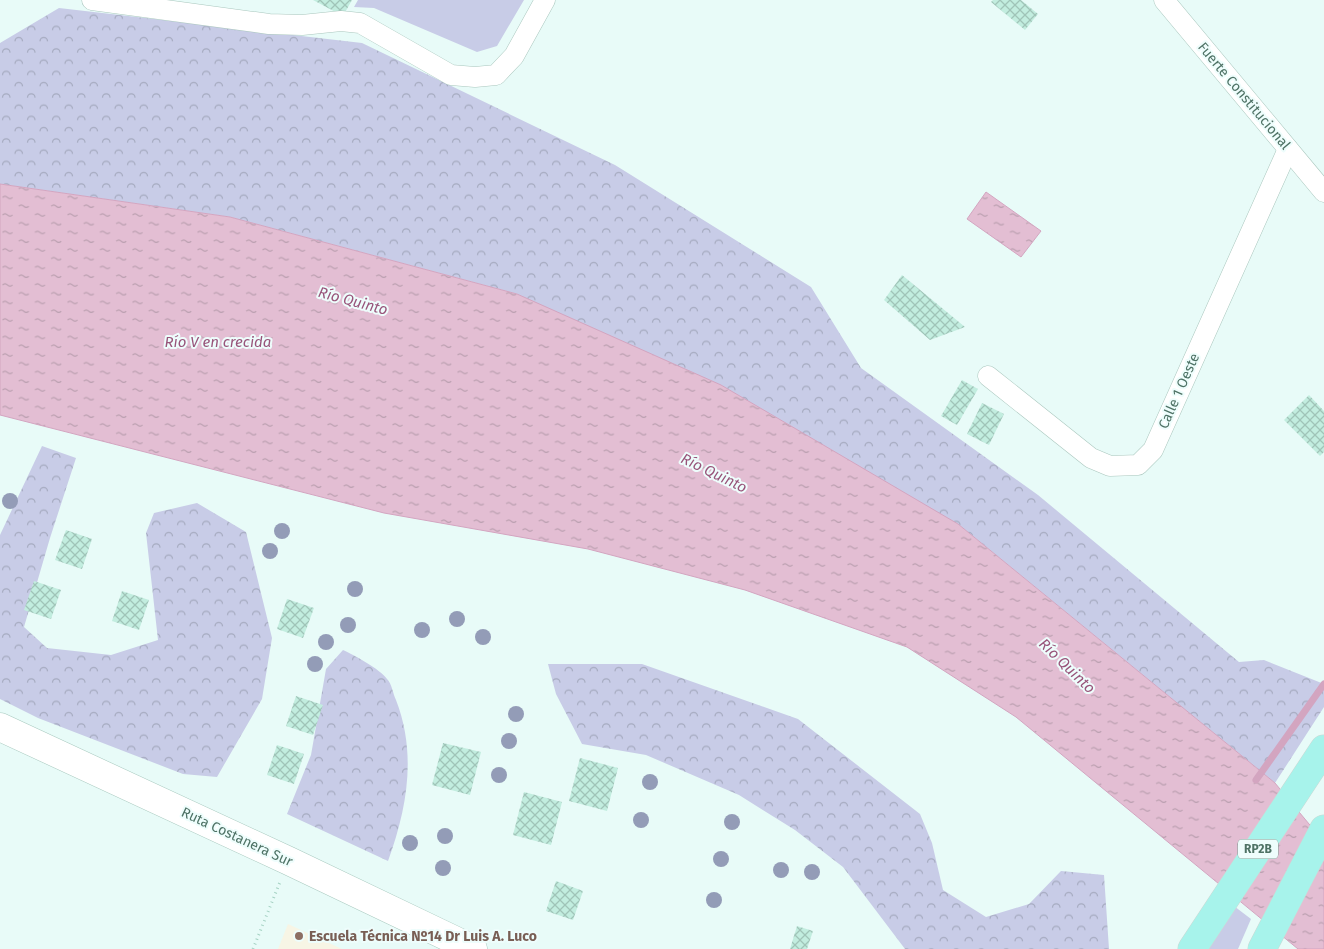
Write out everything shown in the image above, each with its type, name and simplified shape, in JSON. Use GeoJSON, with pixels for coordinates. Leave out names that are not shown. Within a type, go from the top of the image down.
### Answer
{"type":"FeatureCollection","features":[{"type":"Feature","properties":{"kind":"main road","name":"Ruta Costanera Sur"},"geometry":{"type":"LineString","coordinates":[[0,727],[473,949]]}},
{"type":"Feature","properties":{"kind":"main road","name":"RP2B"},"geometry":{"type":"LineString","coordinates":[[1192,949],[1324,749]]}},
{"type":"Feature","properties":{"kind":"main road"},"geometry":{"type":"LineString","coordinates":[[1262,949],[1324,829]]}},
{"type":"Feature","properties":{"kind":"street"},"geometry":{"type":"LineString","coordinates":[[92,0],[269,24],[302,25],[341,21],[360,23],[451,75],[475,77],[496,75],[514,56],[545,0]]}},
{"type":"Feature","properties":{"kind":"street","name":"Fuerte Constitucional"},"geometry":{"type":"LineString","coordinates":[[1164,0],[1324,192]]}},
{"type":"Feature","properties":{"kind":"street","name":"Calle 1 Oeste"},"geometry":{"type":"LineString","coordinates":[[988,376],[1091,458],[1110,466],[1138,466],[1153,450],[1288,149]]}},
{"type":"Feature","properties":{"kind":"path"},"geometry":{"type":"LineString","coordinates":[[253,949],[289,861]]}},
{"type":"Feature","properties":{"kind":"shaded area","name":"Escuela Técnica Nº14 Dr Luis A. Luco"},"geometry":{"type":"Polygon","coordinates":[[[288,924],[342,949],[278,949],[288,924]]]}},
{"type":"Feature","properties":{"kind":"green space"},"geometry":{"type":"Polygon","coordinates":[[[358,0],[524,0],[497,46],[477,52],[374,8],[354,7],[358,0]]]}},
{"type":"Feature","properties":{"kind":"green space"},"geometry":{"type":"Polygon","coordinates":[[[59,8],[362,43],[615,165],[811,287],[861,368],[1038,495],[1239,662],[1264,660],[1324,684],[1324,707],[1275,783],[958,524],[517,294],[230,217],[0,184],[0,43],[59,8]]]}},
{"type":"Feature","properties":{"kind":"green space"},"geometry":{"type":"Polygon","coordinates":[[[42,446],[76,458],[24,627],[47,648],[111,655],[158,640],[146,533],[154,513],[197,503],[246,532],[272,638],[262,699],[217,777],[183,774],[38,718],[0,699],[0,535],[42,446]]]}},
{"type":"Feature","properties":{"kind":"green space"},"geometry":{"type":"Polygon","coordinates":[[[343,650],[384,675],[391,686],[402,720],[408,761],[407,781],[400,822],[388,861],[287,814],[311,755],[326,669],[343,650]]]}},
{"type":"Feature","properties":{"kind":"green space"},"geometry":{"type":"Polygon","coordinates":[[[548,664],[642,664],[798,719],[920,814],[932,843],[943,890],[986,917],[1029,904],[1061,871],[1104,875],[1109,949],[905,949],[843,867],[795,830],[739,795],[646,755],[582,744],[556,694],[548,664]]]}},
{"type":"Feature","properties":{"kind":"green space"},"geometry":{"type":"Polygon","coordinates":[[[1230,903],[1251,919],[1238,949],[1201,949],[1230,903]]]}},
{"type":"Feature","properties":{"kind":"water","name":"Río V en crecida"},"geometry":{"type":"Polygon","coordinates":[[[0,184],[230,217],[517,294],[721,385],[958,524],[1275,783],[1324,842],[1324,949],[1298,949],[1016,717],[907,647],[745,590],[588,549],[384,513],[0,415],[0,184]]]}},
{"type":"Feature","properties":{"kind":"water"},"geometry":{"type":"Polygon","coordinates":[[[986,192],[1041,231],[1021,257],[967,219],[986,192]]]}},
{"type":"Feature","properties":{"kind":"building"},"geometry":{"type":"Polygon","coordinates":[[[313,0],[352,0],[343,16],[313,0]]]}},
{"type":"Feature","properties":{"kind":"building"},"geometry":{"type":"Polygon","coordinates":[[[993,0],[1021,0],[1038,14],[1025,30],[991,2],[993,0]]]}},
{"type":"Feature","properties":{"kind":"building"},"geometry":{"type":"Polygon","coordinates":[[[902,275],[965,327],[930,340],[884,300],[902,275]]]}},
{"type":"Feature","properties":{"kind":"building"},"geometry":{"type":"Polygon","coordinates":[[[962,380],[978,389],[957,425],[941,416],[962,380]]]}},
{"type":"Feature","properties":{"kind":"building"},"geometry":{"type":"Polygon","coordinates":[[[1309,395],[1324,411],[1324,452],[1320,456],[1284,420],[1309,395]]]}},
{"type":"Feature","properties":{"kind":"building"},"geometry":{"type":"Polygon","coordinates":[[[982,403],[1004,414],[989,445],[967,434],[982,403]]]}},
{"type":"Feature","properties":{"kind":"building"},"geometry":{"type":"Polygon","coordinates":[[[66,530],[92,539],[82,569],[55,560],[66,530]]]}},
{"type":"Feature","properties":{"kind":"building"},"geometry":{"type":"Polygon","coordinates":[[[34,581],[61,590],[51,619],[24,610],[34,581]]]}},
{"type":"Feature","properties":{"kind":"building"},"geometry":{"type":"Polygon","coordinates":[[[122,591],[149,600],[139,630],[112,621],[122,591]]]}},
{"type":"Feature","properties":{"kind":"building"},"geometry":{"type":"Polygon","coordinates":[[[287,599],[314,608],[303,638],[277,629],[287,599]]]}},
{"type":"Feature","properties":{"kind":"building"},"geometry":{"type":"Polygon","coordinates":[[[296,696],[323,705],[313,735],[286,726],[296,696]]]}},
{"type":"Feature","properties":{"kind":"building"},"geometry":{"type":"Polygon","coordinates":[[[443,743],[481,752],[470,795],[432,785],[443,743]]]}},
{"type":"Feature","properties":{"kind":"building"},"geometry":{"type":"Polygon","coordinates":[[[277,745],[304,754],[294,784],[267,775],[277,745]]]}},
{"type":"Feature","properties":{"kind":"building"},"geometry":{"type":"Polygon","coordinates":[[[580,758],[618,768],[607,811],[569,801],[580,758]]]}},
{"type":"Feature","properties":{"kind":"building"},"geometry":{"type":"Polygon","coordinates":[[[524,792],[562,802],[551,845],[513,835],[524,792]]]}},
{"type":"Feature","properties":{"kind":"building"},"geometry":{"type":"Polygon","coordinates":[[[556,881],[583,891],[573,920],[546,911],[556,881]]]}},
{"type":"Feature","properties":{"kind":"building"},"geometry":{"type":"Polygon","coordinates":[[[797,926],[813,931],[807,949],[790,949],[797,926]]]}},
{"type":"Feature","properties":{"kind":"waterway"},"geometry":{"type":"LineString","coordinates":[[1256,780],[1324,684]]}},
{"type":"Feature","properties":{"kind":"place","name":"Escuela Técnica Nº14 Dr Luis A. Luco"},"geometry":{"type":"Point","coordinates":[299,936]}},
{"type":"Feature","properties":{"kind":"water label","name":"Río Quinto"},"geometry":{"type":"Point","coordinates":[353,301]}},
{"type":"Feature","properties":{"kind":"water label","name":"Río Quinto"},"geometry":{"type":"Point","coordinates":[714,473]}},
{"type":"Feature","properties":{"kind":"water label","name":"Río Quinto"},"geometry":{"type":"Point","coordinates":[1067,666]}}]}
